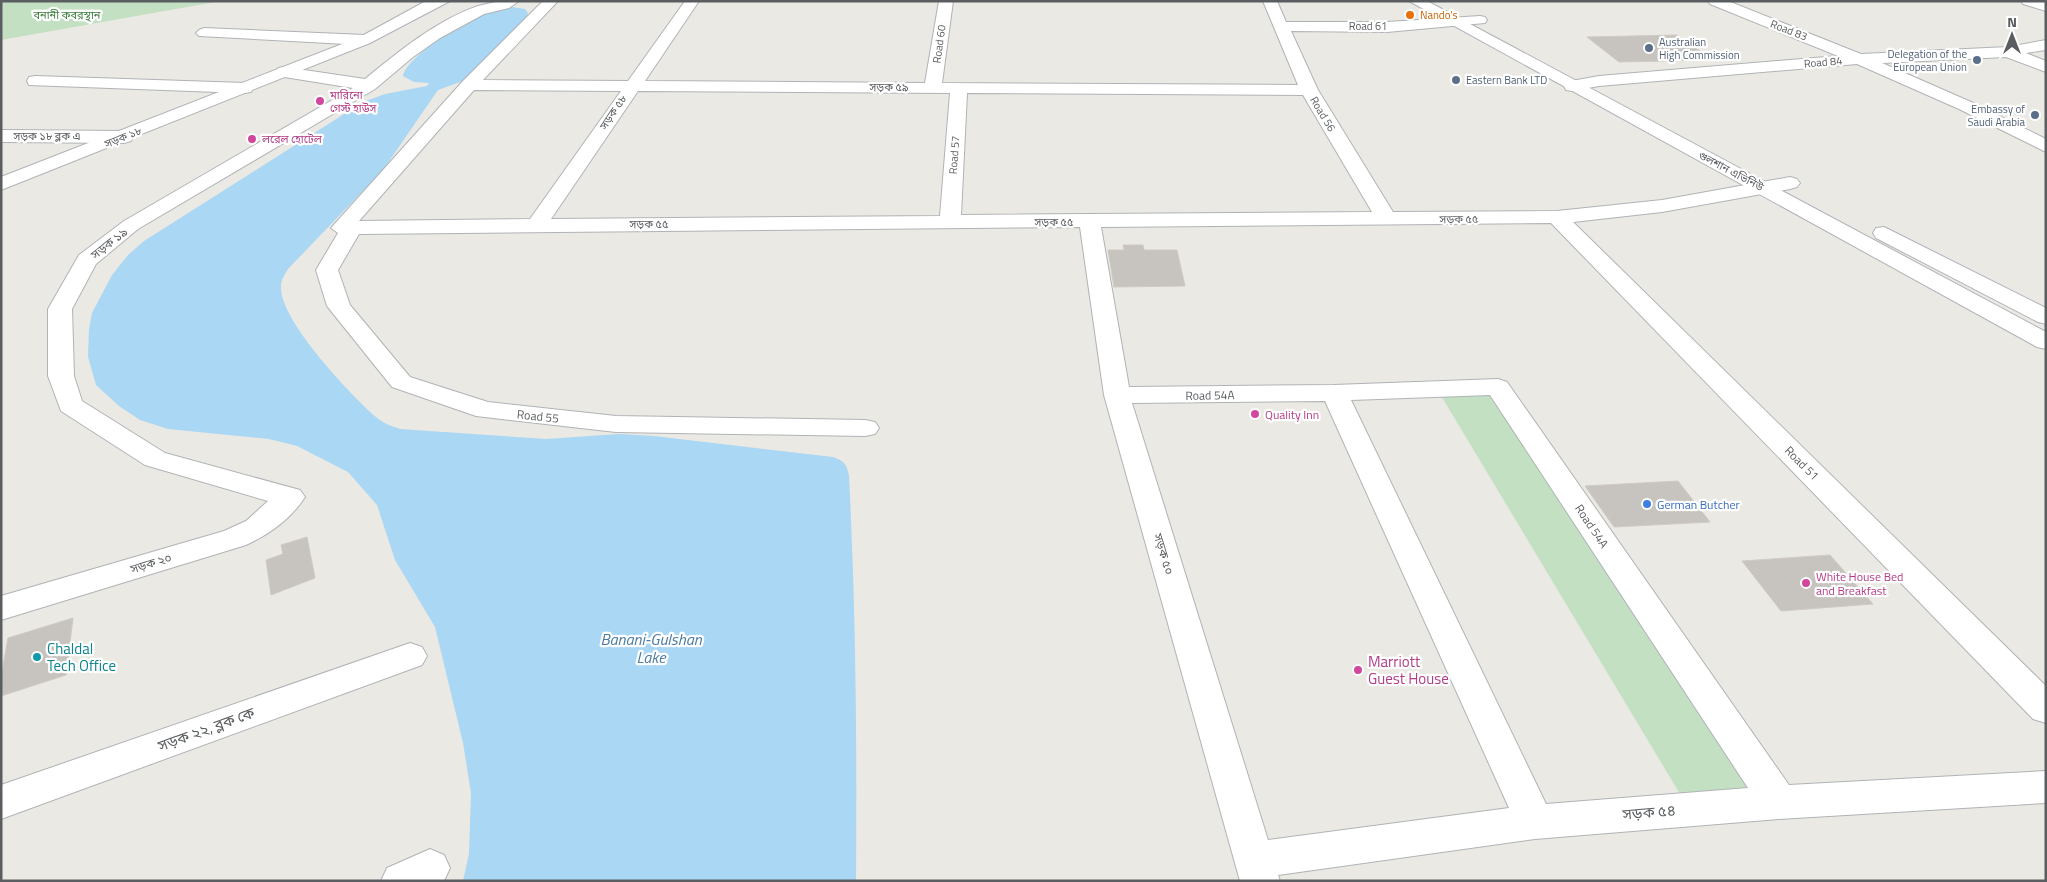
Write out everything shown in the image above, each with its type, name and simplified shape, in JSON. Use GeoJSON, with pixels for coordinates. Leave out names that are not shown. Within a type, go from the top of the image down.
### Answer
{"type":"FeatureCollection","features":[{"type":"Feature","properties":{"kind":"street","name":"সড়ক ১৮"},"geometry":{"type":"LineString","coordinates":[[1,184],[124,137],[365,40],[432,4],[443,1]]}},
{"type":"Feature","properties":{"kind":"street","name":"সড়ক ১৯"},"geometry":{"type":"LineString","coordinates":[[290,497],[155,459],[70,406],[61,376],[60,309],[87,260],[131,225],[369,85],[393,63],[429,38],[481,10],[503,6],[512,1]]}},
{"type":"Feature","properties":{"kind":"street","name":"Road 55"},"geometry":{"type":"LineString","coordinates":[[551,1],[469,85],[347,228],[327,270],[339,306],[400,382],[485,410],[616,424],[866,428]]}},
{"type":"Feature","properties":{"kind":"street","name":"সড়ক ৫৮"},"geometry":{"type":"LineString","coordinates":[[536,225],[631,85],[692,1]]}},
{"type":"Feature","properties":{"kind":"street","name":"Road 60"},"geometry":{"type":"LineString","coordinates":[[933,88],[946,1]]}},
{"type":"Feature","properties":{"kind":"street","name":"Road 56"},"geometry":{"type":"LineString","coordinates":[[1270,1],[1309,90],[1387,220]]}},
{"type":"Feature","properties":{"kind":"street","name":"গুলশান এভিনিউ"},"geometry":{"type":"LineString","coordinates":[[1416,1],[2046,342]]}},
{"type":"Feature","properties":{"kind":"street","name":"গুলশান এভিনিউ"},"geometry":{"type":"LineString","coordinates":[[1445,1],[2046,318]]}},
{"type":"Feature","properties":{"kind":"street","name":"Road 83"},"geometry":{"type":"LineString","coordinates":[[1715,1],[1862,59],[1989,116],[2046,146]]}},
{"type":"Feature","properties":{"kind":"street"},"geometry":{"type":"LineString","coordinates":[[2028,1],[2046,7]]}},
{"type":"Feature","properties":{"kind":"street","name":"Road 61"},"geometry":{"type":"LineString","coordinates":[[1281,26],[1387,27],[1480,20]]}},
{"type":"Feature","properties":{"kind":"street"},"geometry":{"type":"LineString","coordinates":[[204,33],[365,40]]}},
{"type":"Feature","properties":{"kind":"street","name":"Road 84"},"geometry":{"type":"LineString","coordinates":[[1572,86],[1599,81],[1862,59],[2008,52],[2046,44]]}},
{"type":"Feature","properties":{"kind":"street"},"geometry":{"type":"LineString","coordinates":[[2008,52],[2046,68]]}},
{"type":"Feature","properties":{"kind":"street"},"geometry":{"type":"LineString","coordinates":[[284,72],[369,85]]}},
{"type":"Feature","properties":{"kind":"street","name":"সড়ক ১৮"},"geometry":{"type":"LineString","coordinates":[[35,81],[244,88]]}},
{"type":"Feature","properties":{"kind":"street","name":"সড়ক ৫৯"},"geometry":{"type":"LineString","coordinates":[[469,85],[1309,90]]}},
{"type":"Feature","properties":{"kind":"street","name":"Road 57"},"geometry":{"type":"LineString","coordinates":[[950,222],[959,88]]}},
{"type":"Feature","properties":{"kind":"street","name":"সড়ক ১৮ ব্লক এ"},"geometry":{"type":"LineString","coordinates":[[1,136],[124,137]]}},
{"type":"Feature","properties":{"kind":"street"},"geometry":{"type":"LineString","coordinates":[[1763,188],[1790,183]]}},
{"type":"Feature","properties":{"kind":"street","name":"সড়ক ৫৫"},"geometry":{"type":"LineString","coordinates":[[347,228],[1558,217],[1662,206],[1763,188]]}},
{"type":"Feature","properties":{"kind":"street","name":"Road 51"},"geometry":{"type":"LineString","coordinates":[[1558,217],[2046,709]]}},
{"type":"Feature","properties":{"kind":"street","name":"সড়ক ৫০"},"geometry":{"type":"LineString","coordinates":[[1090,222],[1118,395],[1258,870]]}},
{"type":"Feature","properties":{"kind":"street","name":"Road 54A"},"geometry":{"type":"LineString","coordinates":[[1118,395],[1334,393],[1498,387],[1778,802]]}},
{"type":"Feature","properties":{"kind":"street"},"geometry":{"type":"LineString","coordinates":[[1334,393],[1535,822]]}},
{"type":"Feature","properties":{"kind":"street","name":"সড়ক ২০"},"geometry":{"type":"LineString","coordinates":[[1,608],[235,538],[257,528],[290,497]]}},
{"type":"Feature","properties":{"kind":"street","name":"সড়ক ২২, ব্লক কে"},"geometry":{"type":"LineString","coordinates":[[1,802],[410,656]]}},
{"type":"Feature","properties":{"kind":"street","name":"সড়ক ৫৪"},"geometry":{"type":"LineString","coordinates":[[1258,870],[1535,822],[1778,802],[2046,787]]}},
{"type":"Feature","properties":{"kind":"green space","name":"বনানী কবরস্থান"},"geometry":{"type":"Polygon","coordinates":[[[1,1],[221,1],[1,40],[1,1]]]}},
{"type":"Feature","properties":{"kind":"green space"},"geometry":{"type":"Polygon","coordinates":[[[1498,387],[1779,802],[1689,809],[1437,389],[1498,387]]]}},
{"type":"Feature","properties":{"kind":"water","name":"Banani-Gulshan Lake"},"geometry":{"type":"Polygon","coordinates":[[[512,7],[525,9],[528,13],[526,20],[466,80],[438,90],[383,170],[288,269],[281,284],[283,300],[291,318],[334,375],[376,417],[400,429],[546,439],[619,434],[654,436],[833,457],[844,464],[849,476],[855,628],[856,881],[463,881],[469,854],[471,793],[463,743],[435,627],[395,560],[377,505],[348,472],[297,446],[269,439],[168,429],[140,420],[119,406],[96,385],[88,357],[89,329],[92,313],[112,275],[128,255],[144,241],[363,102],[385,94],[427,86],[429,83],[414,82],[403,76],[414,60],[447,33],[470,20],[494,10],[512,7]]]}},
{"type":"Feature","properties":{"kind":"building","name":"Australian High Commission"},"geometry":{"type":"Polygon","coordinates":[[[1677,35],[1713,60],[1619,62],[1587,37],[1677,35]]]}},
{"type":"Feature","properties":{"kind":"building"},"geometry":{"type":"Polygon","coordinates":[[[1123,245],[1143,245],[1144,250],[1177,250],[1185,286],[1114,287],[1108,250],[1124,250],[1123,245]]]}},
{"type":"Feature","properties":{"kind":"building","name":"German Butcher"},"geometry":{"type":"Polygon","coordinates":[[[1678,481],[1710,522],[1614,527],[1585,486],[1678,481]]]}},
{"type":"Feature","properties":{"kind":"building"},"geometry":{"type":"Polygon","coordinates":[[[307,537],[315,578],[271,595],[266,560],[283,554],[281,545],[307,537]]]}},
{"type":"Feature","properties":{"kind":"building","name":"White House Bed and Breakfast"},"geometry":{"type":"Polygon","coordinates":[[[1830,555],[1873,604],[1781,611],[1742,561],[1830,555]]]}},
{"type":"Feature","properties":{"kind":"building","name":"Chaldal Tech Office"},"geometry":{"type":"Polygon","coordinates":[[[73,618],[66,675],[1,696],[1,677],[8,638],[73,618]]]}},
{"type":"Feature","properties":{"kind":"place","name":"Nando's"},"geometry":{"type":"Point","coordinates":[1410,15]}},
{"type":"Feature","properties":{"kind":"place","name":"Australian High Commission"},"geometry":{"type":"Point","coordinates":[1649,48]}},
{"type":"Feature","properties":{"kind":"place","name":"Delegation of the European Union"},"geometry":{"type":"Point","coordinates":[1977,60]}},
{"type":"Feature","properties":{"kind":"place","name":"Eastern Bank LTD"},"geometry":{"type":"Point","coordinates":[1456,80]}},
{"type":"Feature","properties":{"kind":"place","name":"মারিনো গেস্ট হাউস"},"geometry":{"type":"Point","coordinates":[320,101]}},
{"type":"Feature","properties":{"kind":"place","name":"Embassy of Saudi Arabia"},"geometry":{"type":"Point","coordinates":[2035,115]}},
{"type":"Feature","properties":{"kind":"place","name":"লরেল হোটেল"},"geometry":{"type":"Point","coordinates":[252,139]}},
{"type":"Feature","properties":{"kind":"place","name":"Quality Inn"},"geometry":{"type":"Point","coordinates":[1255,414]}},
{"type":"Feature","properties":{"kind":"place","name":"German Butcher"},"geometry":{"type":"Point","coordinates":[1647,504]}},
{"type":"Feature","properties":{"kind":"place","name":"White House Bed and Breakfast"},"geometry":{"type":"Point","coordinates":[1806,583]}},
{"type":"Feature","properties":{"kind":"place","name":"Chaldal Tech Office"},"geometry":{"type":"Point","coordinates":[37,657]}},
{"type":"Feature","properties":{"kind":"place","name":"Marriott Guest House"},"geometry":{"type":"Point","coordinates":[1358,670]}}]}
